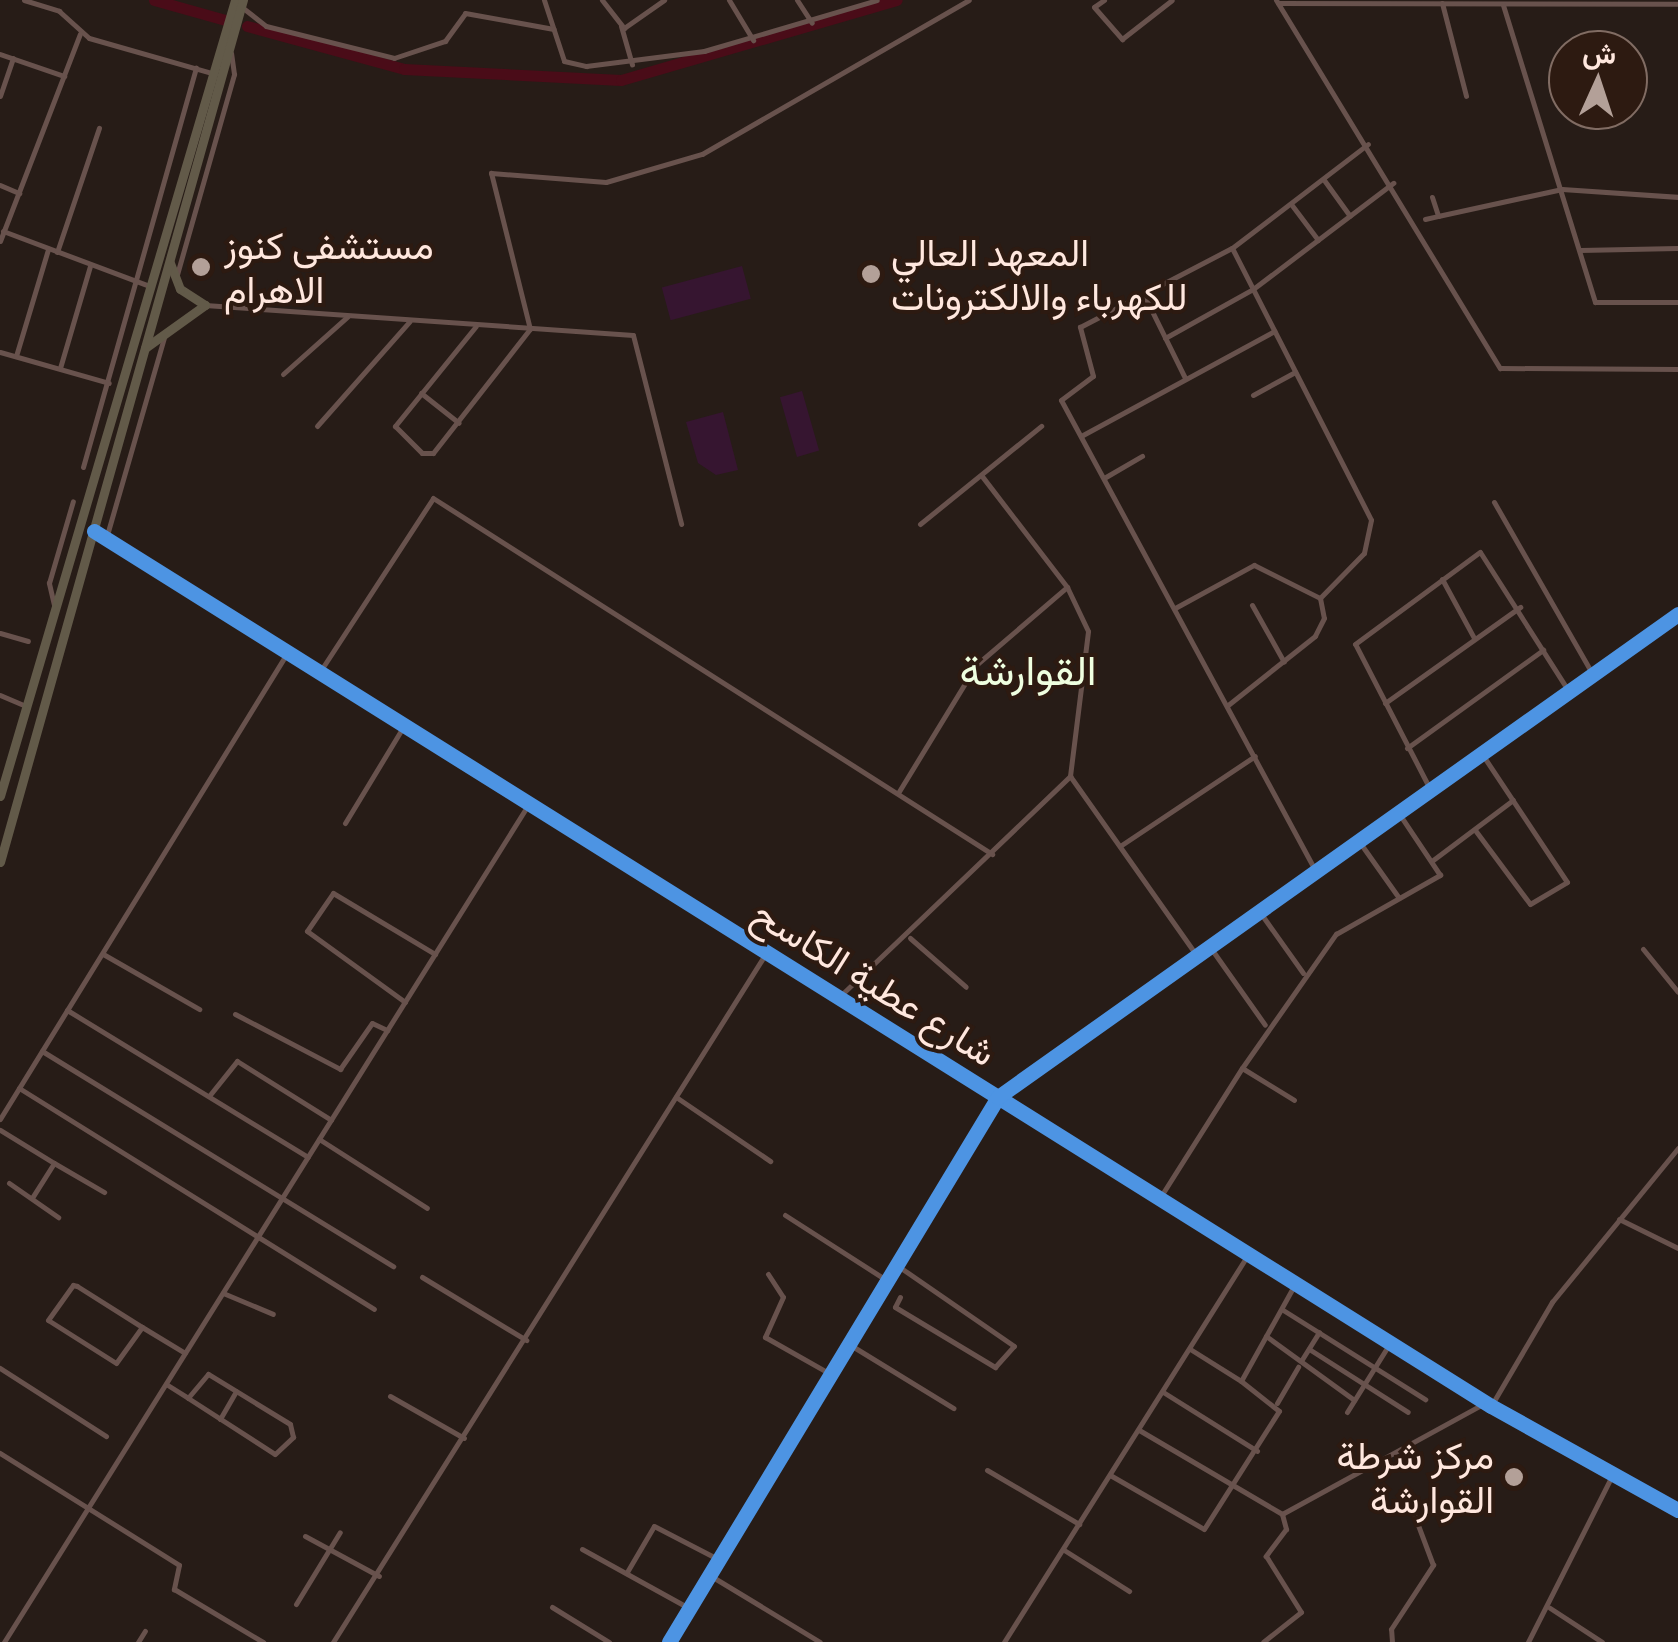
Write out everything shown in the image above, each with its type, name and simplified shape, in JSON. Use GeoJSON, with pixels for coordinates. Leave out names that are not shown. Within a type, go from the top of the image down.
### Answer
{"type":"FeatureCollection","features":[{"type":"Feature","properties":{"kind":"highway"},"geometry":{"type":"LineString","coordinates":[[0,862],[40,739],[240,2]]}},
{"type":"Feature","properties":{"kind":"highway"},"geometry":{"type":"LineString","coordinates":[[0,796],[58,612],[214,74],[240,2]]}},
{"type":"Feature","properties":{"kind":"highway"},"geometry":{"type":"LineString","coordinates":[[145,348],[205,305],[176,281],[170,260]]}},
{"type":"Feature","properties":{"kind":"highway"},"geometry":{"type":"LineString","coordinates":[[18,735],[26,748],[40,739]]}},
{"type":"Feature","properties":{"kind":"highway"},"geometry":{"type":"LineString","coordinates":[[6,774],[20,766],[26,781]]}},
{"type":"Feature","properties":{"kind":"street"},"geometry":{"type":"LineString","coordinates":[[24,0],[59,10],[80,34],[214,74]]}},
{"type":"Feature","properties":{"kind":"street"},"geometry":{"type":"LineString","coordinates":[[544,0],[564,61],[632,64],[753,40],[877,0]]}},
{"type":"Feature","properties":{"kind":"street"},"geometry":{"type":"LineString","coordinates":[[602,0],[621,26],[632,64]]}},
{"type":"Feature","properties":{"kind":"street"},"geometry":{"type":"LineString","coordinates":[[621,26],[664,0]]}},
{"type":"Feature","properties":{"kind":"street"},"geometry":{"type":"LineString","coordinates":[[729,0],[753,40]]}},
{"type":"Feature","properties":{"kind":"street"},"geometry":{"type":"LineString","coordinates":[[798,0],[812,24]]}},
{"type":"Feature","properties":{"kind":"street"},"geometry":{"type":"LineString","coordinates":[[857,0],[861,7]]}},
{"type":"Feature","properties":{"kind":"street"},"geometry":{"type":"LineString","coordinates":[[530,329],[490,173],[606,182],[702,154],[970,0]]}},
{"type":"Feature","properties":{"kind":"street"},"geometry":{"type":"LineString","coordinates":[[1104,0],[1094,7],[1122,39],[1172,0]]}},
{"type":"Feature","properties":{"kind":"street"},"geometry":{"type":"LineString","coordinates":[[1277,1],[1678,4]]}},
{"type":"Feature","properties":{"kind":"street"},"geometry":{"type":"LineString","coordinates":[[1277,1],[1393,183],[1500,368],[1678,369]]}},
{"type":"Feature","properties":{"kind":"street"},"geometry":{"type":"LineString","coordinates":[[240,2],[266,26],[394,58],[444,40],[465,13],[554,29]]}},
{"type":"Feature","properties":{"kind":"street"},"geometry":{"type":"LineString","coordinates":[[1442,3],[1466,96]]}},
{"type":"Feature","properties":{"kind":"street"},"geometry":{"type":"LineString","coordinates":[[1504,5],[1595,302],[1678,302]]}},
{"type":"Feature","properties":{"kind":"street"},"geometry":{"type":"LineString","coordinates":[[0,241],[80,34]]}},
{"type":"Feature","properties":{"kind":"street"},"geometry":{"type":"LineString","coordinates":[[176,281],[234,74],[230,46]]}},
{"type":"Feature","properties":{"kind":"street"},"geometry":{"type":"LineString","coordinates":[[0,54],[64,76]]}},
{"type":"Feature","properties":{"kind":"street"},"geometry":{"type":"LineString","coordinates":[[0,96],[13,58]]}},
{"type":"Feature","properties":{"kind":"street"},"geometry":{"type":"LineString","coordinates":[[83,467],[139,283],[196,68]]}},
{"type":"Feature","properties":{"kind":"street"},"geometry":{"type":"LineString","coordinates":[[57,252],[100,128]]}},
{"type":"Feature","properties":{"kind":"street"},"geometry":{"type":"LineString","coordinates":[[1315,870],[1061,400],[1093,376],[1077,332],[1232,248],[1368,144]]}},
{"type":"Feature","properties":{"kind":"street"},"geometry":{"type":"LineString","coordinates":[[201,151],[214,154]]}},
{"type":"Feature","properties":{"kind":"street"},"geometry":{"type":"LineString","coordinates":[[1324,180],[1350,216]]}},
{"type":"Feature","properties":{"kind":"street"},"geometry":{"type":"LineString","coordinates":[[1165,338],[1253,289],[1393,183]]}},
{"type":"Feature","properties":{"kind":"street"},"geometry":{"type":"LineString","coordinates":[[0,185],[19,193]]}},
{"type":"Feature","properties":{"kind":"street"},"geometry":{"type":"LineString","coordinates":[[1425,219],[1562,189],[1678,197]]}},
{"type":"Feature","properties":{"kind":"street"},"geometry":{"type":"LineString","coordinates":[[1432,198],[1438,216]]}},
{"type":"Feature","properties":{"kind":"street"},"geometry":{"type":"LineString","coordinates":[[1292,204],[1318,240]]}},
{"type":"Feature","properties":{"kind":"street"},"geometry":{"type":"LineString","coordinates":[[2,231],[152,287]]}},
{"type":"Feature","properties":{"kind":"street"},"geometry":{"type":"LineString","coordinates":[[1228,705],[1322,627],[1320,598],[1364,553],[1372,527],[1232,248]]}},
{"type":"Feature","properties":{"kind":"street"},"geometry":{"type":"LineString","coordinates":[[1580,250],[1678,248]]}},
{"type":"Feature","properties":{"kind":"street"},"geometry":{"type":"LineString","coordinates":[[16,356],[48,249]]}},
{"type":"Feature","properties":{"kind":"street"},"geometry":{"type":"LineString","coordinates":[[60,369],[90,266]]}},
{"type":"Feature","properties":{"kind":"street"},"geometry":{"type":"LineString","coordinates":[[1144,295],[1185,378]]}},
{"type":"Feature","properties":{"kind":"street"},"geometry":{"type":"LineString","coordinates":[[205,305],[636,337],[681,524]]}},
{"type":"Feature","properties":{"kind":"street"},"geometry":{"type":"LineString","coordinates":[[283,374],[348,316]]}},
{"type":"Feature","properties":{"kind":"street"},"geometry":{"type":"LineString","coordinates":[[317,426],[410,321]]}},
{"type":"Feature","properties":{"kind":"street"},"geometry":{"type":"LineString","coordinates":[[476,326],[421,393],[397,434],[430,454],[459,423],[530,329]]}},
{"type":"Feature","properties":{"kind":"street"},"geometry":{"type":"LineString","coordinates":[[1081,436],[1274,331]]}},
{"type":"Feature","properties":{"kind":"street"},"geometry":{"type":"LineString","coordinates":[[108,535],[164,337]]}},
{"type":"Feature","properties":{"kind":"street"},"geometry":{"type":"LineString","coordinates":[[0,352],[108,384]]}},
{"type":"Feature","properties":{"kind":"street"},"geometry":{"type":"LineString","coordinates":[[1253,395],[1295,372]]}},
{"type":"Feature","properties":{"kind":"street"},"geometry":{"type":"LineString","coordinates":[[421,393],[459,423]]}},
{"type":"Feature","properties":{"kind":"street"},"geometry":{"type":"LineString","coordinates":[[920,524],[1041,426]]}},
{"type":"Feature","properties":{"kind":"street"},"geometry":{"type":"LineString","coordinates":[[121,435],[133,438]]}},
{"type":"Feature","properties":{"kind":"street"},"geometry":{"type":"LineString","coordinates":[[1104,478],[1142,456]]}},
{"type":"Feature","properties":{"kind":"street"},"geometry":{"type":"LineString","coordinates":[[838,996],[910,938],[1070,776],[1090,644],[1066,587],[982,475]]}},
{"type":"Feature","properties":{"kind":"street"},"geometry":{"type":"LineString","coordinates":[[321,670],[433,498],[992,854]]}},
{"type":"Feature","properties":{"kind":"street"},"geometry":{"type":"LineString","coordinates":[[58,612],[49,583],[73,501]]}},
{"type":"Feature","properties":{"kind":"street"},"geometry":{"type":"LineString","coordinates":[[1494,502],[1592,672]]}},
{"type":"Feature","properties":{"kind":"street","name":"شارع عطية الكاسح"},"geometry":{"type":"LineString","coordinates":[[94,531],[108,535],[766,953],[1252,1250],[1489,1404],[1678,1510]]}},
{"type":"Feature","properties":{"kind":"street"},"geometry":{"type":"LineString","coordinates":[[1430,790],[1356,642],[1442,579],[1487,552],[1568,690]]}},
{"type":"Feature","properties":{"kind":"street"},"geometry":{"type":"LineString","coordinates":[[1174,608],[1254,565],[1320,598]]}},
{"type":"Feature","properties":{"kind":"street"},"geometry":{"type":"LineString","coordinates":[[1442,579],[1475,639]]}},
{"type":"Feature","properties":{"kind":"street"},"geometry":{"type":"LineString","coordinates":[[898,792],[976,665],[1066,587]]}},
{"type":"Feature","properties":{"kind":"street"},"geometry":{"type":"LineString","coordinates":[[1252,606],[1284,662]]}},
{"type":"Feature","properties":{"kind":"street"},"geometry":{"type":"LineString","coordinates":[[1385,703],[1520,607]]}},
{"type":"Feature","properties":{"kind":"street"},"geometry":{"type":"LineString","coordinates":[[669,1642],[901,1268],[998,1097],[1678,614]]}},
{"type":"Feature","properties":{"kind":"street"},"geometry":{"type":"LineString","coordinates":[[0,633],[28,642]]}},
{"type":"Feature","properties":{"kind":"street"},"geometry":{"type":"LineString","coordinates":[[1408,748],[1544,649]]}},
{"type":"Feature","properties":{"kind":"street"},"geometry":{"type":"LineString","coordinates":[[0,1119],[290,650]]}},
{"type":"Feature","properties":{"kind":"street"},"geometry":{"type":"LineString","coordinates":[[0,694],[29,707]]}},
{"type":"Feature","properties":{"kind":"street"},"geometry":{"type":"LineString","coordinates":[[345,823],[405,724]]}},
{"type":"Feature","properties":{"kind":"street"},"geometry":{"type":"LineString","coordinates":[[1475,830],[1530,904],[1564,885],[1481,753]]}},
{"type":"Feature","properties":{"kind":"street"},"geometry":{"type":"LineString","coordinates":[[1120,846],[1255,756]]}},
{"type":"Feature","properties":{"kind":"street"},"geometry":{"type":"LineString","coordinates":[[1070,776],[1197,956]]}},
{"type":"Feature","properties":{"kind":"street"},"geometry":{"type":"LineString","coordinates":[[1433,860],[1513,800]]}},
{"type":"Feature","properties":{"kind":"street"},"geometry":{"type":"LineString","coordinates":[[4,1642],[530,802]]}},
{"type":"Feature","properties":{"kind":"street"},"geometry":{"type":"LineString","coordinates":[[1161,1196],[1242,1068],[1264,1025],[1336,934],[1438,878],[1433,860],[1398,812]]}},
{"type":"Feature","properties":{"kind":"street"},"geometry":{"type":"LineString","coordinates":[[1358,840],[1399,898]]}},
{"type":"Feature","properties":{"kind":"street"},"geometry":{"type":"LineString","coordinates":[[405,1002],[306,932],[333,893],[434,954]]}},
{"type":"Feature","properties":{"kind":"street"},"geometry":{"type":"LineString","coordinates":[[1259,911],[1304,973]]}},
{"type":"Feature","properties":{"kind":"street"},"geometry":{"type":"LineString","coordinates":[[910,938],[966,987]]}},
{"type":"Feature","properties":{"kind":"street"},"geometry":{"type":"LineString","coordinates":[[1210,946],[1264,1025]]}},
{"type":"Feature","properties":{"kind":"street"},"geometry":{"type":"LineString","coordinates":[[1643,949],[1678,992]]}},
{"type":"Feature","properties":{"kind":"street"},"geometry":{"type":"LineString","coordinates":[[333,1642],[379,1576],[766,953]]}},
{"type":"Feature","properties":{"kind":"street"},"geometry":{"type":"LineString","coordinates":[[104,954],[198,1009]]}},
{"type":"Feature","properties":{"kind":"street"},"geometry":{"type":"LineString","coordinates":[[68,1010],[308,1157]]}},
{"type":"Feature","properties":{"kind":"street"},"geometry":{"type":"LineString","coordinates":[[235,1014],[340,1069],[372,1023],[388,1030]]}},
{"type":"Feature","properties":{"kind":"street"},"geometry":{"type":"LineString","coordinates":[[42,1052],[393,1266]]}},
{"type":"Feature","properties":{"kind":"street"},"geometry":{"type":"LineString","coordinates":[[209,1096],[237,1061],[331,1120]]}},
{"type":"Feature","properties":{"kind":"street"},"geometry":{"type":"LineString","coordinates":[[1242,1068],[1294,1100]]}},
{"type":"Feature","properties":{"kind":"street"},"geometry":{"type":"LineString","coordinates":[[19,1088],[374,1309]]}},
{"type":"Feature","properties":{"kind":"street"},"geometry":{"type":"LineString","coordinates":[[676,1098],[770,1161]]}},
{"type":"Feature","properties":{"kind":"street"},"geometry":{"type":"LineString","coordinates":[[0,1130],[104,1192]]}},
{"type":"Feature","properties":{"kind":"street"},"geometry":{"type":"LineString","coordinates":[[319,1139],[427,1208]]}},
{"type":"Feature","properties":{"kind":"street"},"geometry":{"type":"LineString","coordinates":[[1282,1514],[1489,1404],[1552,1302],[1678,1148]]}},
{"type":"Feature","properties":{"kind":"street"},"geometry":{"type":"LineString","coordinates":[[32,1198],[54,1163]]}},
{"type":"Feature","properties":{"kind":"street"},"geometry":{"type":"LineString","coordinates":[[9,1183],[58,1217]]}},
{"type":"Feature","properties":{"kind":"street"},"geometry":{"type":"LineString","coordinates":[[785,1215],[891,1283]]}},
{"type":"Feature","properties":{"kind":"street"},"geometry":{"type":"LineString","coordinates":[[1619,1219],[1678,1248]]}},
{"type":"Feature","properties":{"kind":"street"},"geometry":{"type":"LineString","coordinates":[[1004,1642],[1252,1250]]}},
{"type":"Feature","properties":{"kind":"street"},"geometry":{"type":"LineString","coordinates":[[900,1297],[895,1307],[995,1368],[1014,1346],[901,1268]]}},
{"type":"Feature","properties":{"kind":"street"},"geometry":{"type":"LineString","coordinates":[[768,1274],[783,1296],[766,1337],[834,1376]]}},
{"type":"Feature","properties":{"kind":"street"},"geometry":{"type":"LineString","coordinates":[[422,1277],[526,1340]]}},
{"type":"Feature","properties":{"kind":"street"},"geometry":{"type":"LineString","coordinates":[[1241,1381],[1297,1282]]}},
{"type":"Feature","properties":{"kind":"street"},"geometry":{"type":"LineString","coordinates":[[142,1327],[116,1363],[48,1320],[70,1284],[142,1327],[185,1354]]}},
{"type":"Feature","properties":{"kind":"street"},"geometry":{"type":"LineString","coordinates":[[223,1293],[273,1314]]}},
{"type":"Feature","properties":{"kind":"street"},"geometry":{"type":"LineString","coordinates":[[1283,1310],[1425,1399]]}},
{"type":"Feature","properties":{"kind":"street"},"geometry":{"type":"LineString","coordinates":[[1110,1475],[1197,1530],[1257,1451],[1277,1403],[1320,1332]]}},
{"type":"Feature","properties":{"kind":"street"},"geometry":{"type":"LineString","coordinates":[[1266,1336],[1354,1400]]}},
{"type":"Feature","properties":{"kind":"street"},"geometry":{"type":"LineString","coordinates":[[1347,1412],[1391,1340]]}},
{"type":"Feature","properties":{"kind":"street"},"geometry":{"type":"LineString","coordinates":[[852,1346],[953,1408]]}},
{"type":"Feature","properties":{"kind":"street"},"geometry":{"type":"LineString","coordinates":[[1190,1349],[1277,1403]]}},
{"type":"Feature","properties":{"kind":"street"},"geometry":{"type":"LineString","coordinates":[[1308,1349],[1408,1412]]}},
{"type":"Feature","properties":{"kind":"street"},"geometry":{"type":"LineString","coordinates":[[0,1368],[106,1436]]}},
{"type":"Feature","properties":{"kind":"street"},"geometry":{"type":"LineString","coordinates":[[166,1384],[220,1419],[278,1454],[293,1437],[290,1424],[204,1373],[188,1398]]}},
{"type":"Feature","properties":{"kind":"street"},"geometry":{"type":"LineString","coordinates":[[220,1419],[236,1391]]}},
{"type":"Feature","properties":{"kind":"street"},"geometry":{"type":"LineString","coordinates":[[1163,1392],[1257,1451]]}},
{"type":"Feature","properties":{"kind":"street"},"geometry":{"type":"LineString","coordinates":[[390,1396],[464,1438]]}},
{"type":"Feature","properties":{"kind":"street"},"geometry":{"type":"LineString","coordinates":[[1139,1430],[1231,1488],[1282,1514],[1286,1528],[1266,1556],[1302,1612],[1263,1642]]}},
{"type":"Feature","properties":{"kind":"street"},"geometry":{"type":"LineString","coordinates":[[0,1453],[179,1565],[174,1589],[262,1642]]}},
{"type":"Feature","properties":{"kind":"street"},"geometry":{"type":"LineString","coordinates":[[987,1470],[1079,1524]]}},
{"type":"Feature","properties":{"kind":"street"},"geometry":{"type":"LineString","coordinates":[[1528,1642],[1550,1608],[1613,1474]]}},
{"type":"Feature","properties":{"kind":"street"},"geometry":{"type":"LineString","coordinates":[[1392,1642],[1391,1630],[1433,1566],[1409,1501]]}},
{"type":"Feature","properties":{"kind":"street"},"geometry":{"type":"LineString","coordinates":[[627,1572],[654,1526],[720,1560]]}},
{"type":"Feature","properties":{"kind":"street"},"geometry":{"type":"LineString","coordinates":[[296,1604],[340,1532]]}},
{"type":"Feature","properties":{"kind":"street"},"geometry":{"type":"LineString","coordinates":[[305,1536],[379,1576]]}},
{"type":"Feature","properties":{"kind":"street"},"geometry":{"type":"LineString","coordinates":[[582,1549],[690,1609]]}},
{"type":"Feature","properties":{"kind":"street"},"geometry":{"type":"LineString","coordinates":[[1064,1550],[1129,1591]]}},
{"type":"Feature","properties":{"kind":"street"},"geometry":{"type":"LineString","coordinates":[[710,1576],[820,1642]]}},
{"type":"Feature","properties":{"kind":"street"},"geometry":{"type":"LineString","coordinates":[[552,1607],[609,1642]]}},
{"type":"Feature","properties":{"kind":"street"},"geometry":{"type":"LineString","coordinates":[[1550,1608],[1602,1642]]}},
{"type":"Feature","properties":{"kind":"street"},"geometry":{"type":"LineString","coordinates":[[138,1642],[145,1631]]}},
{"type":"Feature","properties":{"kind":"shaded area"},"geometry":{"type":"Polygon","coordinates":[[[742,266],[751,299],[671,320],[662,287],[742,266]]]}},
{"type":"Feature","properties":{"kind":"shaded area"},"geometry":{"type":"Polygon","coordinates":[[[802,391],[819,451],[797,457],[780,397],[802,391]]]}},
{"type":"Feature","properties":{"kind":"shaded area"},"geometry":{"type":"Polygon","coordinates":[[[723,412],[738,470],[716,475],[698,463],[686,422],[723,412]]]}},
{"type":"Feature","properties":{"kind":"waterway"},"geometry":{"type":"LineString","coordinates":[[154,0],[225,20]]}},
{"type":"Feature","properties":{"kind":"waterway"},"geometry":{"type":"LineString","coordinates":[[247,26],[404,69],[621,80],[897,0]]}},
{"type":"Feature","properties":{"kind":"cycle path"},"geometry":{"type":"LineString","coordinates":[[94,531],[1491,1406],[1678,1510]]}},
{"type":"Feature","properties":{"kind":"cycle path"},"geometry":{"type":"LineString","coordinates":[[669,1642],[998,1097],[1678,614]]}},
{"type":"Feature","properties":{"kind":"place","name":"مستشفى كنوز الاهرام"},"geometry":{"type":"Point","coordinates":[201,267]}},
{"type":"Feature","properties":{"kind":"place","name":"المعهد العالي للكهرباء والالكترونات"},"geometry":{"type":"Point","coordinates":[871,274]}},
{"type":"Feature","properties":{"kind":"place","name":"مركز شرطة القوارشة"},"geometry":{"type":"Point","coordinates":[1514,1477]}},
{"type":"Feature","properties":{"kind":"district","name":"القوارشة"},"geometry":{"type":"Point","coordinates":[1028,668]}}]}
